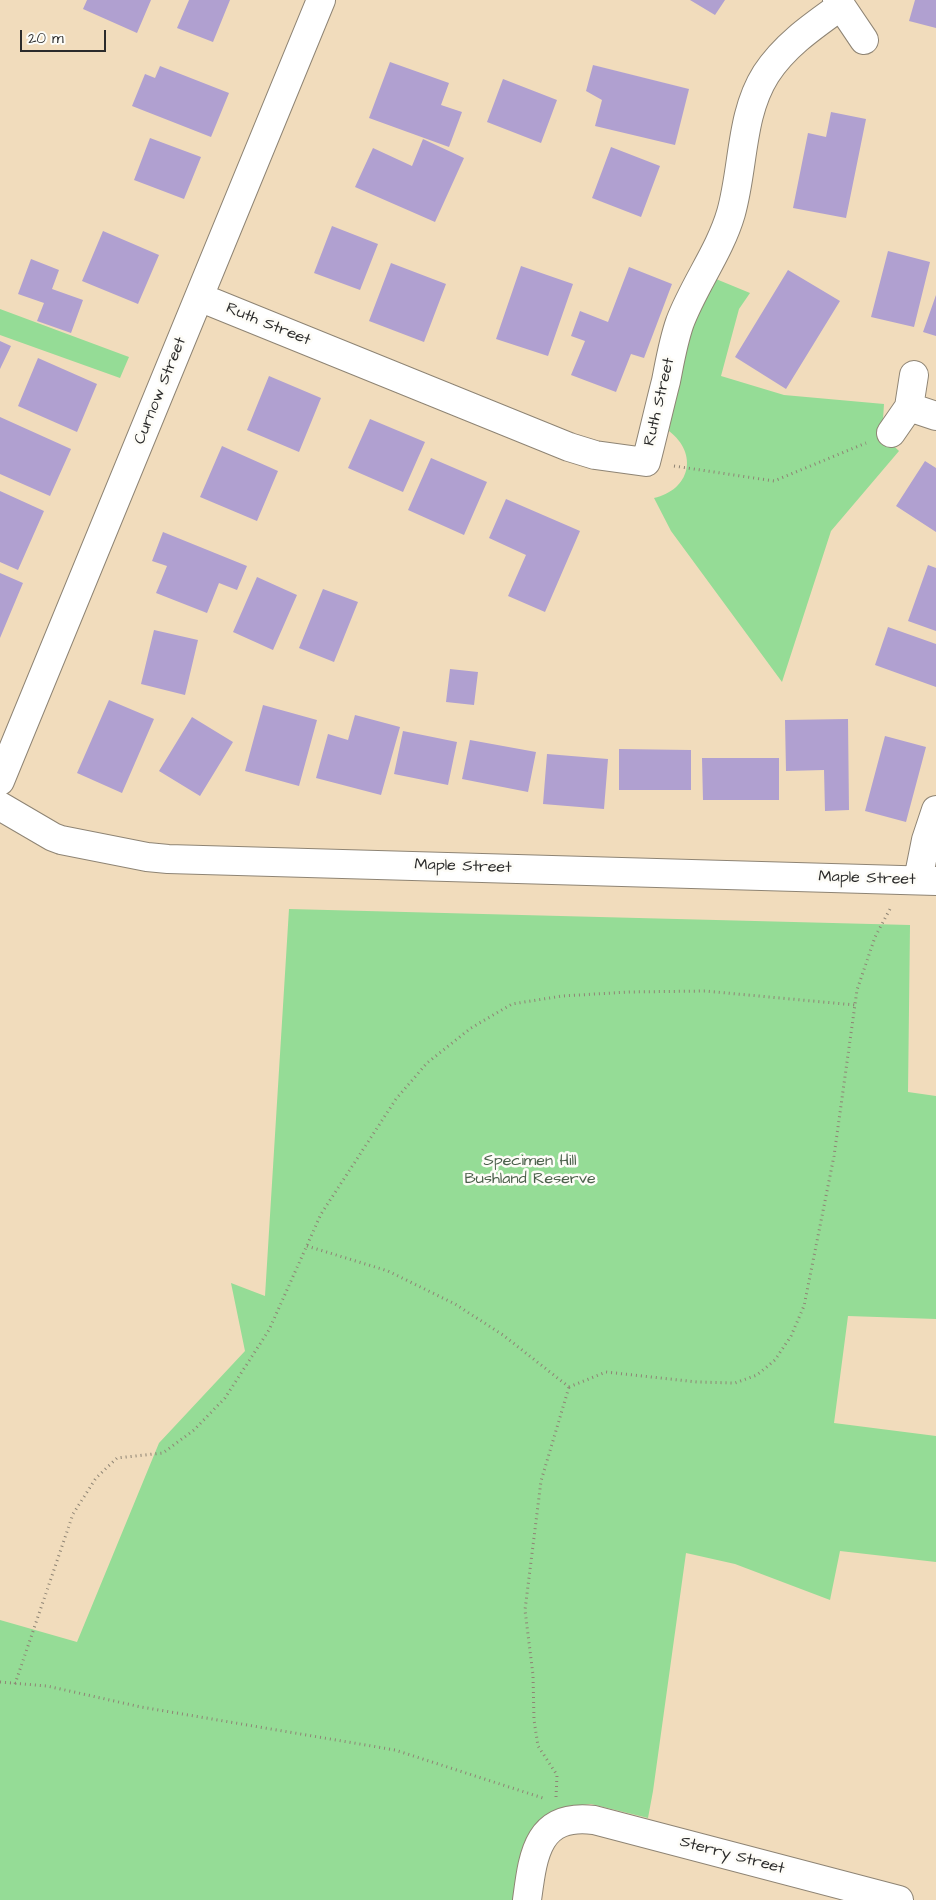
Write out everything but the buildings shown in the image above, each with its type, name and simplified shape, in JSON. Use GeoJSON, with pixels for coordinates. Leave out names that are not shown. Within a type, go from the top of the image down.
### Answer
{"type":"FeatureCollection","features":[{"type":"Feature","properties":{"kind":"street","name":"Curnow Street"},"geometry":{"type":"LineString","coordinates":[[0,781],[321,0]]}},
{"type":"Feature","properties":{"kind":"street","name":"Ruth Street"},"geometry":{"type":"LineString","coordinates":[[199,297],[569,447],[595,455],[646,462],[672,348],[680,323],[718,245],[730,215],[738,185],[749,112],[756,92],[780,55],[839,3]]}},
{"type":"Feature","properties":{"kind":"street"},"geometry":{"type":"LineString","coordinates":[[839,3],[864,40]]}},
{"type":"Feature","properties":{"kind":"street"},"geometry":{"type":"LineString","coordinates":[[891,433],[909,407],[914,376]]}},
{"type":"Feature","properties":{"kind":"street"},"geometry":{"type":"LineString","coordinates":[[909,407],[936,416]]}},
{"type":"Feature","properties":{"kind":"street","name":"Maple Street"},"geometry":{"type":"LineString","coordinates":[[0,806],[52,837],[114,851],[168,859],[920,880]]}},
{"type":"Feature","properties":{"kind":"street"},"geometry":{"type":"LineString","coordinates":[[920,880],[926,840],[936,810]]}},
{"type":"Feature","properties":{"kind":"street","name":"Sterry Street"},"geometry":{"type":"LineString","coordinates":[[527,1900],[531,1869],[541,1840],[552,1828],[564,1821],[578,1818],[594,1820],[899,1900]]}},
{"type":"Feature","properties":{"kind":"path"},"geometry":{"type":"LineString","coordinates":[[646,462],[774,481],[891,433]]}},
{"type":"Feature","properties":{"kind":"path"},"geometry":{"type":"LineString","coordinates":[[569,1387],[606,1372],[697,1382],[734,1383],[757,1376],[775,1360],[791,1336],[804,1306],[834,1156],[857,990],[875,937],[920,880]]}},
{"type":"Feature","properties":{"kind":"path"},"geometry":{"type":"LineString","coordinates":[[15,1684],[73,1514],[96,1478],[117,1458],[163,1453],[194,1430],[225,1398],[269,1330],[321,1214],[396,1099],[427,1064],[471,1028],[512,1004],[562,996],[629,992],[705,992],[855,1005]]}},
{"type":"Feature","properties":{"kind":"path"},"geometry":{"type":"LineString","coordinates":[[307,1246],[388,1271],[455,1304],[503,1335],[569,1387]]}},
{"type":"Feature","properties":{"kind":"path"},"geometry":{"type":"LineString","coordinates":[[0,1682],[47,1686],[141,1707],[395,1750],[555,1802],[558,1775],[538,1746],[534,1720],[533,1675],[525,1610],[541,1481],[569,1387]]}},
{"type":"Feature","properties":{"kind":"green space"},"geometry":{"type":"Polygon","coordinates":[[[716,279],[750,293],[739,309],[721,376],[784,395],[884,404],[882,435],[899,451],[831,531],[782,682],[671,531],[654,498],[666,494],[676,487],[686,470],[687,460],[684,450],[669,431],[681,369],[693,324],[716,279]]]}},
{"type":"Feature","properties":{"kind":"green space"},"geometry":{"type":"Polygon","coordinates":[[[0,309],[129,357],[120,378],[0,335],[0,309]]]}},
{"type":"Feature","properties":{"kind":"green space","name":"Specimen Hill Bushland Reserve"},"geometry":{"type":"Polygon","coordinates":[[[289,909],[910,925],[908,1092],[936,1096],[936,1319],[848,1316],[834,1423],[936,1436],[936,1562],[840,1551],[830,1600],[735,1564],[686,1553],[648,1818],[591,1804],[565,1807],[547,1816],[516,1900],[0,1900],[0,1620],[77,1642],[159,1443],[245,1351],[231,1283],[265,1296],[289,909]]]}}]}
